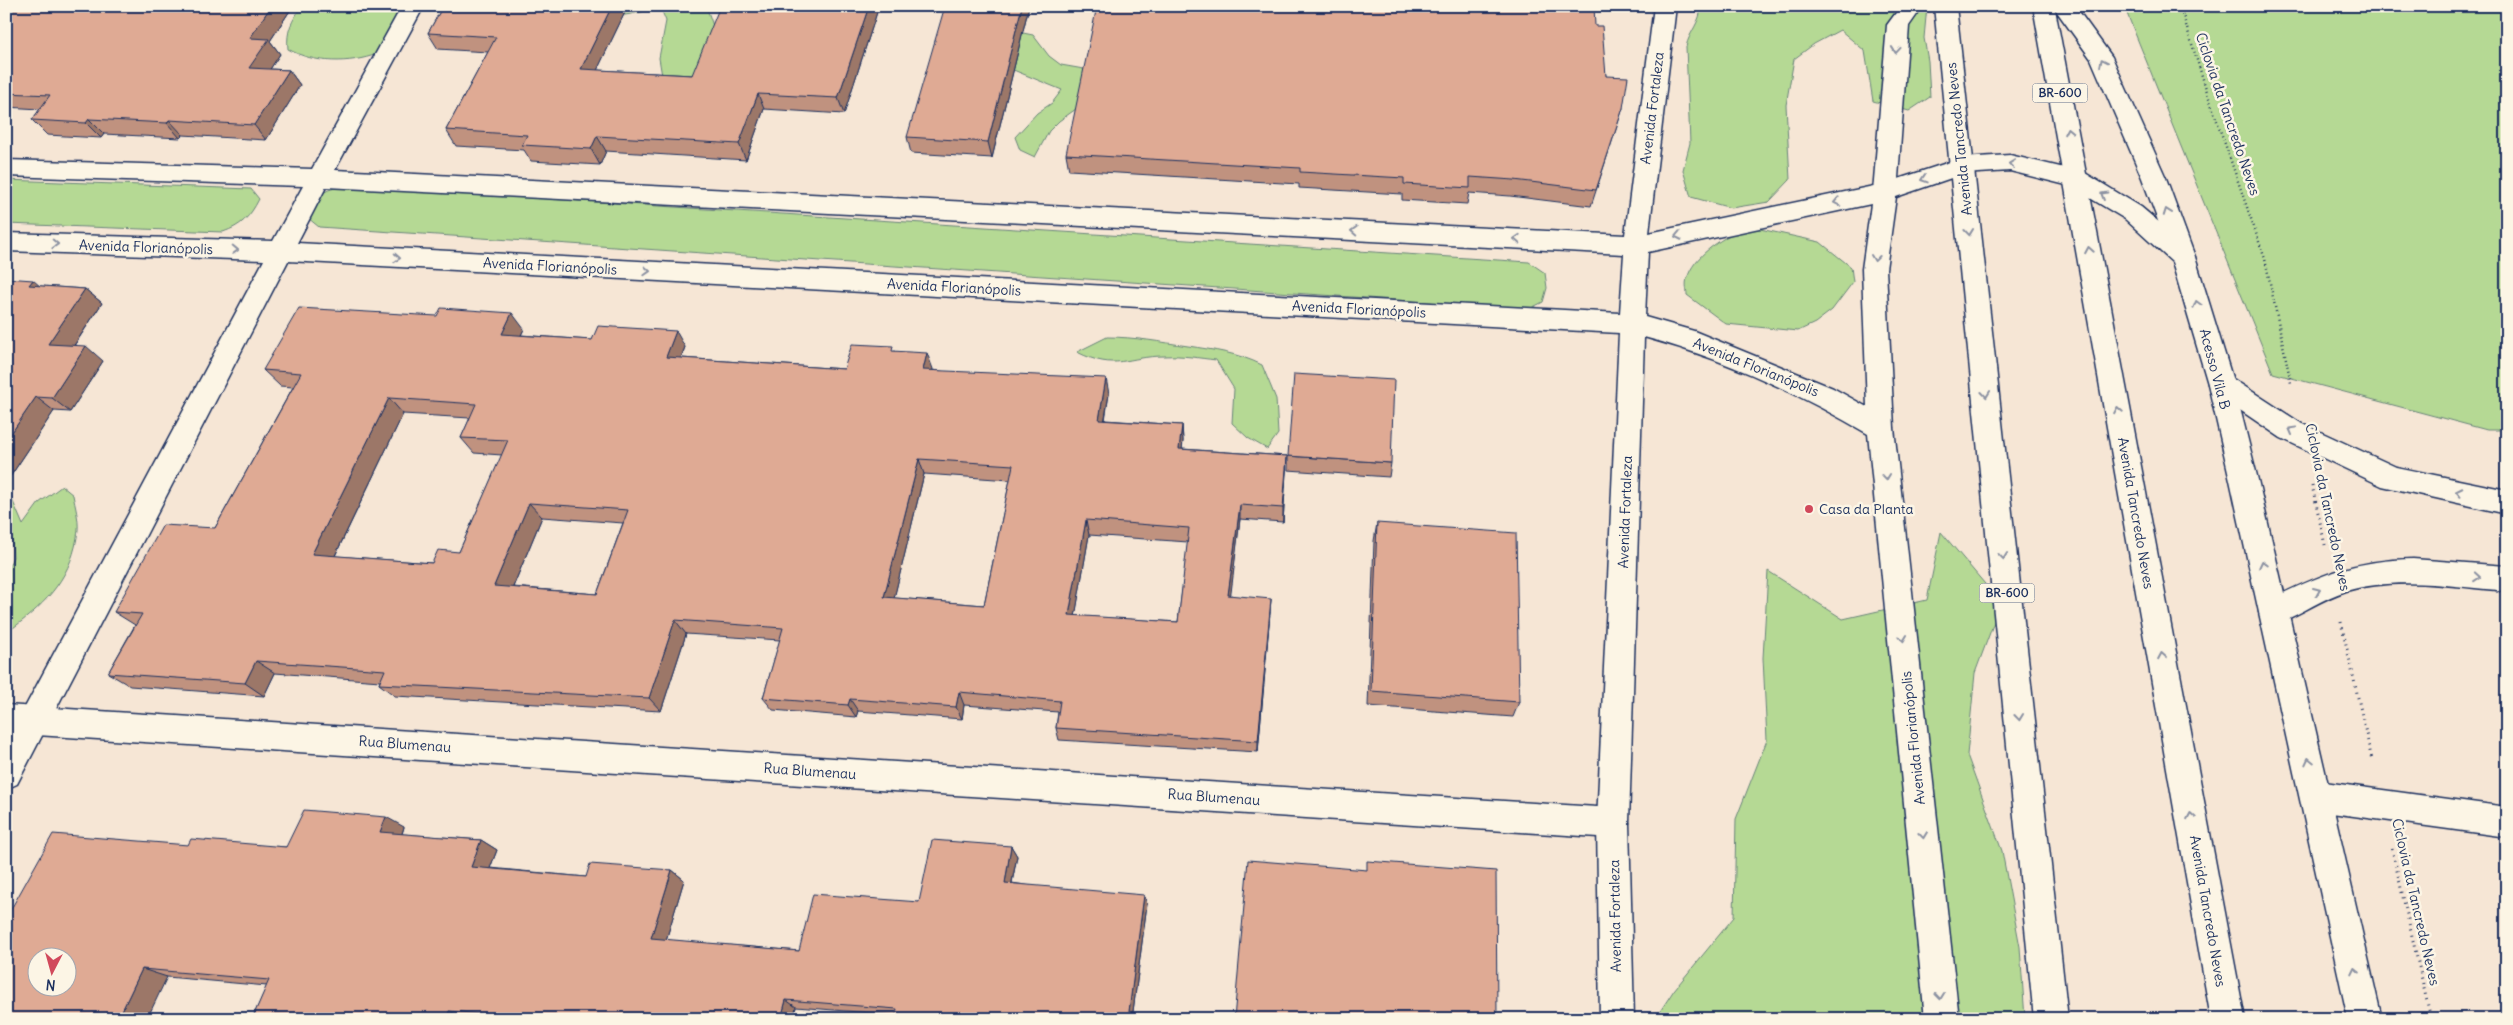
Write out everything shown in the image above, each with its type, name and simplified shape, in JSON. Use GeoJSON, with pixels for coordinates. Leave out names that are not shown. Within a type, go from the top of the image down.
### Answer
{"type":"FeatureCollection","features":[{"type":"Feature","properties":{"kind":"street"},"geometry":{"type":"LineString","coordinates":[[6,774],[282,252],[319,178],[413,6]]}},
{"type":"Feature","properties":{"kind":"street","name":"Avenida Fortaleza"},"geometry":{"type":"LineString","coordinates":[[1617,1019],[1613,823],[1632,324],[1636,245],[1665,6]]}},
{"type":"Feature","properties":{"kind":"street","name":"Avenida Florianópolis"},"geometry":{"type":"LineString","coordinates":[[1912,6],[1898,25],[1885,192],[1874,269],[1881,428],[1942,1019]]}},
{"type":"Feature","properties":{"kind":"street","name":"Avenida Tancredo Neves"},"geometry":{"type":"LineString","coordinates":[[1945,6],[2051,1019]]}},
{"type":"Feature","properties":{"kind":"street","name":"Avenida Tancredo Neves"},"geometry":{"type":"LineString","coordinates":[[2044,6],[2228,1019]]}},
{"type":"Feature","properties":{"kind":"street","name":"Acesso Vila B"},"geometry":{"type":"LineString","coordinates":[[2064,6],[2101,57],[2154,178],[2183,257],[2221,384],[2317,796],[2365,1019]]}},
{"type":"Feature","properties":{"kind":"street"},"geometry":{"type":"LineString","coordinates":[[6,168],[319,178],[1636,245],[1885,192],[1962,166],[2010,163],[2076,179],[2133,213],[2183,257]]}},
{"type":"Feature","properties":{"kind":"street","name":"Avenida Florianópolis"},"geometry":{"type":"LineString","coordinates":[[6,242],[282,252],[1632,324],[1685,338],[1815,392],[1881,428]]}},
{"type":"Feature","properties":{"kind":"street"},"geometry":{"type":"LineString","coordinates":[[2221,384],[2290,430],[2392,478],[2507,502]]}},
{"type":"Feature","properties":{"kind":"street"},"geometry":{"type":"LineString","coordinates":[[2273,612],[2358,576],[2413,572],[2507,579]]}},
{"type":"Feature","properties":{"kind":"street","name":"Rua Blumenau"},"geometry":{"type":"LineString","coordinates":[[6,719],[1613,823]]}},
{"type":"Feature","properties":{"kind":"street"},"geometry":{"type":"LineString","coordinates":[[2317,796],[2507,822]]}},
{"type":"Feature","properties":{"kind":"path","name":"Ciclovia da Tancredo Neves"},"geometry":{"type":"LineString","coordinates":[[2180,6],[2208,95],[2265,259],[2293,393]]}},
{"type":"Feature","properties":{"kind":"path","name":"Ciclovia da Tancredo Neves"},"geometry":{"type":"LineString","coordinates":[[2311,479],[2374,768]]}},
{"type":"Feature","properties":{"kind":"path","name":"Ciclovia da Tancredo Neves"},"geometry":{"type":"LineString","coordinates":[[2392,845],[2431,1019]]}},
{"type":"Feature","properties":{"kind":"green space"},"geometry":{"type":"Polygon","coordinates":[[[302,6],[407,6],[377,54],[355,60],[332,61],[309,58],[288,49],[290,26],[302,6]]]}},
{"type":"Feature","properties":{"kind":"green space"},"geometry":{"type":"Polygon","coordinates":[[[603,6],[706,6],[716,34],[715,71],[663,82],[659,58],[666,21],[661,9],[613,16],[603,6]]]}},
{"type":"Feature","properties":{"kind":"green space"},"geometry":{"type":"Polygon","coordinates":[[[1701,6],[1927,6],[1924,38],[1928,61],[1930,97],[1909,111],[1873,101],[1865,51],[1840,30],[1814,44],[1794,59],[1786,105],[1790,180],[1769,202],[1731,208],[1691,197],[1683,170],[1690,143],[1686,47],[1699,17],[1701,6]]]}},
{"type":"Feature","properties":{"kind":"green space"},"geometry":{"type":"Polygon","coordinates":[[[2124,6],[2507,6],[2507,430],[2487,430],[2273,373],[2124,6]]]}},
{"type":"Feature","properties":{"kind":"green space"},"geometry":{"type":"Polygon","coordinates":[[[1018,32],[1033,35],[1049,56],[1061,65],[1095,71],[1100,92],[1059,121],[1049,131],[1035,157],[1020,150],[1015,137],[1037,113],[1052,103],[1062,90],[1011,69],[1018,32]]]}},
{"type":"Feature","properties":{"kind":"green space"},"geometry":{"type":"Polygon","coordinates":[[[6,180],[251,189],[259,199],[244,220],[235,227],[223,232],[6,224],[6,180]]]}},
{"type":"Feature","properties":{"kind":"green space"},"geometry":{"type":"Polygon","coordinates":[[[347,186],[1529,262],[1545,273],[1547,288],[1543,302],[1529,309],[319,227],[308,218],[314,203],[322,194],[332,189],[347,186]]]}},
{"type":"Feature","properties":{"kind":"green space"},"geometry":{"type":"Polygon","coordinates":[[[1741,229],[1760,229],[1820,242],[1851,267],[1853,282],[1832,310],[1815,323],[1798,331],[1726,324],[1687,295],[1686,281],[1690,271],[1701,256],[1717,243],[1741,229]]]}},
{"type":"Feature","properties":{"kind":"green space"},"geometry":{"type":"Polygon","coordinates":[[[1107,337],[1148,340],[1217,351],[1235,355],[1262,365],[1276,399],[1278,434],[1267,449],[1248,438],[1232,423],[1234,389],[1216,360],[1171,356],[1112,362],[1091,358],[1077,352],[1107,337]]]}},
{"type":"Feature","properties":{"kind":"green space"},"geometry":{"type":"Polygon","coordinates":[[[62,486],[73,495],[78,521],[78,530],[71,561],[57,586],[48,597],[13,628],[6,624],[6,573],[13,557],[8,490],[23,525],[39,503],[62,486]]]}},
{"type":"Feature","properties":{"kind":"green space"},"geometry":{"type":"Polygon","coordinates":[[[1941,532],[2001,603],[1975,673],[1967,755],[2002,851],[2020,947],[2025,1019],[1655,1019],[1674,990],[1734,917],[1736,819],[1767,740],[1763,658],[1768,571],[1843,619],[1927,600],[1941,532]]]}},
{"type":"Feature","properties":{"kind":"building"},"geometry":{"type":"Polygon","coordinates":[[[6,6],[271,6],[250,38],[269,39],[249,68],[289,70],[254,125],[169,120],[167,123],[89,119],[86,123],[32,120],[50,95],[6,93],[6,6]]]}},
{"type":"Feature","properties":{"kind":"building"},"geometry":{"type":"Polygon","coordinates":[[[443,6],[612,6],[581,69],[692,75],[720,6],[869,6],[838,98],[758,94],[739,144],[597,136],[591,149],[522,145],[527,135],[446,130],[496,37],[428,33],[443,6]]]}},
{"type":"Feature","properties":{"kind":"building"},"geometry":{"type":"Polygon","coordinates":[[[945,6],[1022,6],[988,142],[907,137],[945,6]]]}},
{"type":"Feature","properties":{"kind":"building"},"geometry":{"type":"Polygon","coordinates":[[[1097,6],[1594,6],[1595,26],[1602,26],[1606,76],[1628,77],[1623,108],[1596,190],[1514,180],[1470,177],[1470,188],[1404,184],[1404,178],[1300,172],[1300,168],[1066,154],[1097,6]]]}},
{"type":"Feature","properties":{"kind":"building"},"geometry":{"type":"Polygon","coordinates":[[[6,278],[33,280],[29,285],[85,289],[48,344],[86,346],[52,398],[36,397],[6,441],[6,278]]]}},
{"type":"Feature","properties":{"kind":"building"},"geometry":{"type":"Polygon","coordinates":[[[299,308],[437,316],[441,308],[512,313],[502,334],[592,340],[598,326],[676,331],[666,357],[844,369],[852,344],[893,346],[892,351],[927,353],[923,370],[1106,378],[1099,420],[1182,425],[1179,449],[1287,456],[1283,508],[1240,505],[1228,595],[1271,599],[1258,741],[1056,728],[1060,701],[959,692],[956,707],[850,699],[848,705],[763,698],[783,628],[675,620],[649,698],[379,684],[385,670],[256,661],[245,683],[108,673],[142,614],[114,612],[163,525],[215,528],[301,373],[263,370],[299,308]],[[389,398],[312,554],[432,563],[438,550],[459,552],[508,440],[461,438],[476,404],[389,398]],[[919,459],[884,597],[984,605],[1013,465],[919,459]],[[529,503],[494,586],[597,594],[628,510],[529,503]],[[1086,520],[1069,615],[1178,622],[1189,528],[1086,520]]]}},
{"type":"Feature","properties":{"kind":"building"},"geometry":{"type":"Polygon","coordinates":[[[1294,374],[1394,380],[1391,463],[1288,456],[1294,374]]]}},
{"type":"Feature","properties":{"kind":"building"},"geometry":{"type":"Polygon","coordinates":[[[1377,523],[1516,533],[1519,702],[1371,691],[1377,523]]]}},
{"type":"Feature","properties":{"kind":"building"},"geometry":{"type":"Polygon","coordinates":[[[304,810],[386,817],[380,832],[481,840],[471,867],[586,877],[590,864],[672,870],[651,938],[799,951],[813,894],[919,902],[932,840],[1011,846],[1005,883],[1144,895],[1128,1019],[899,1019],[895,1018],[897,1009],[786,1000],[781,1019],[537,1019],[449,1011],[447,1019],[252,1019],[269,980],[142,969],[118,1019],[6,1019],[6,918],[53,834],[188,845],[191,839],[286,847],[304,810]]]}},
{"type":"Feature","properties":{"kind":"building"},"geometry":{"type":"Polygon","coordinates":[[[1248,860],[1367,870],[1367,861],[1496,871],[1497,1019],[1234,1019],[1248,860]]]}},
{"type":"Feature","properties":{"kind":"place","name":"Casa da Planta"},"geometry":{"type":"Point","coordinates":[1809,509]}}]}
